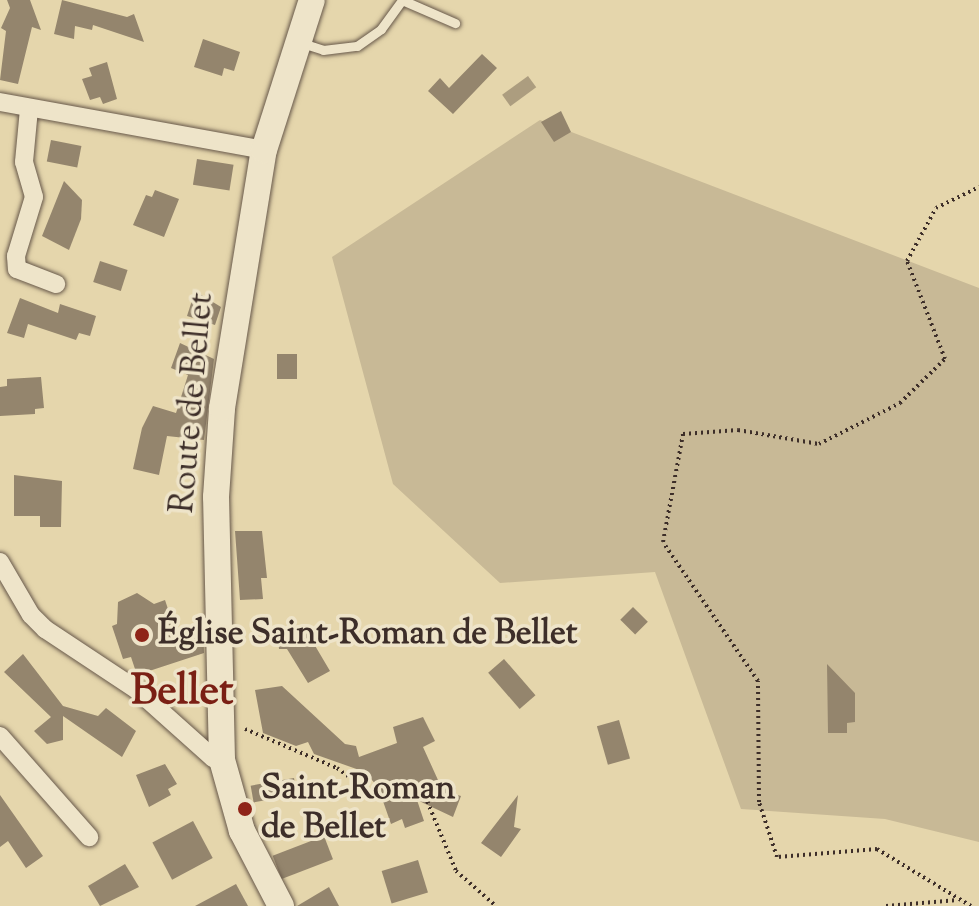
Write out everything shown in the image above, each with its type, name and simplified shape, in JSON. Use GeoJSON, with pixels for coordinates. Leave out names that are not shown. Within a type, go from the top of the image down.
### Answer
{"type":"FeatureCollection","features":[{"type":"Feature","properties":{"kind":"main road","name":"Route de Bellet"},"geometry":{"type":"LineString","coordinates":[[281,906],[242,831],[222,760],[216,497],[222,408],[264,150],[312,0]]}},
{"type":"Feature","properties":{"kind":"street"},"geometry":{"type":"LineString","coordinates":[[0,102],[264,150]]}},
{"type":"Feature","properties":{"kind":"street"},"geometry":{"type":"LineString","coordinates":[[29,109],[24,162],[34,197],[16,256],[17,269],[56,284]]}},
{"type":"Feature","properties":{"kind":"street"},"geometry":{"type":"LineString","coordinates":[[0,562],[31,615],[45,629],[115,674],[213,758],[222,760]]}},
{"type":"Feature","properties":{"kind":"street"},"geometry":{"type":"LineString","coordinates":[[0,736],[89,837]]}},
{"type":"Feature","properties":{"kind":"lane"},"geometry":{"type":"LineString","coordinates":[[298,42],[323,50],[357,46],[381,29],[402,0],[455,23]]}},
{"type":"Feature","properties":{"kind":"path"},"geometry":{"type":"LineString","coordinates":[[971,906],[877,849],[777,857],[759,802],[758,681],[663,542],[683,434],[738,430],[819,444],[900,403],[945,359],[907,261],[936,208],[979,187]]}},
{"type":"Feature","properties":{"kind":"path"},"geometry":{"type":"LineString","coordinates":[[221,719],[337,768],[372,794],[425,796],[456,871],[496,906]]}},
{"type":"Feature","properties":{"kind":"path"},"geometry":{"type":"LineString","coordinates":[[886,906],[961,900]]}},
{"type":"Feature","properties":{"kind":"shaded area"},"geometry":{"type":"Polygon","coordinates":[[[528,76],[536,87],[510,106],[502,95],[528,76]]]}},
{"type":"Feature","properties":{"kind":"shaded area"},"geometry":{"type":"Polygon","coordinates":[[[540,120],[979,288],[979,842],[885,819],[741,809],[655,572],[500,583],[393,484],[332,257],[540,120]]]}},
{"type":"Feature","properties":{"kind":"building"},"geometry":{"type":"Polygon","coordinates":[[[7,0],[30,0],[41,30],[32,27],[18,84],[0,80],[6,31],[1,28],[10,8],[7,0]]]}},
{"type":"Feature","properties":{"kind":"building"},"geometry":{"type":"Polygon","coordinates":[[[62,0],[127,17],[134,14],[144,42],[93,25],[92,30],[75,26],[74,39],[54,34],[62,0]]]}},
{"type":"Feature","properties":{"kind":"building"},"geometry":{"type":"Polygon","coordinates":[[[203,39],[240,52],[234,71],[224,68],[222,76],[194,67],[203,39]]]}},
{"type":"Feature","properties":{"kind":"building"},"geometry":{"type":"Polygon","coordinates":[[[482,54],[497,68],[453,114],[428,91],[440,78],[449,88],[482,54]]]}},
{"type":"Feature","properties":{"kind":"building"},"geometry":{"type":"Polygon","coordinates":[[[107,62],[117,99],[103,104],[100,97],[90,100],[82,79],[92,76],[89,68],[107,62]]]}},
{"type":"Feature","properties":{"kind":"building"},"geometry":{"type":"Polygon","coordinates":[[[561,111],[571,132],[554,142],[541,122],[561,111]]]}},
{"type":"Feature","properties":{"kind":"building"},"geometry":{"type":"Polygon","coordinates":[[[51,140],[81,146],[77,168],[47,162],[51,140]]]}},
{"type":"Feature","properties":{"kind":"building"},"geometry":{"type":"Polygon","coordinates":[[[197,159],[234,165],[229,190],[193,185],[197,159]]]}},
{"type":"Feature","properties":{"kind":"building"},"geometry":{"type":"Polygon","coordinates":[[[64,181],[82,200],[81,219],[69,250],[42,236],[64,181]]]}},
{"type":"Feature","properties":{"kind":"building"},"geometry":{"type":"Polygon","coordinates":[[[155,190],[179,199],[164,237],[133,225],[146,195],[152,197],[155,190]]]}},
{"type":"Feature","properties":{"kind":"building"},"geometry":{"type":"Polygon","coordinates":[[[100,261],[128,270],[121,291],[93,282],[100,261]]]}},
{"type":"Feature","properties":{"kind":"building"},"geometry":{"type":"Polygon","coordinates":[[[195,291],[221,307],[215,325],[187,316],[195,291]]]}},
{"type":"Feature","properties":{"kind":"building"},"geometry":{"type":"Polygon","coordinates":[[[20,298],[58,313],[60,304],[96,316],[90,336],[79,333],[76,340],[28,324],[24,338],[7,333],[20,298]]]}},
{"type":"Feature","properties":{"kind":"building"},"geometry":{"type":"Polygon","coordinates":[[[180,343],[214,359],[204,440],[167,436],[159,475],[133,469],[142,428],[153,406],[176,413],[188,375],[171,368],[180,343]]]}},
{"type":"Feature","properties":{"kind":"building"},"geometry":{"type":"Polygon","coordinates":[[[277,354],[297,354],[297,379],[277,379],[277,354]]]}},
{"type":"Feature","properties":{"kind":"building"},"geometry":{"type":"Polygon","coordinates":[[[41,377],[44,408],[35,409],[35,414],[0,416],[0,387],[7,386],[7,379],[41,377]]]}},
{"type":"Feature","properties":{"kind":"building"},"geometry":{"type":"Polygon","coordinates":[[[14,475],[62,481],[61,527],[40,527],[40,516],[14,516],[14,475]]]}},
{"type":"Feature","properties":{"kind":"building"},"geometry":{"type":"Polygon","coordinates":[[[235,531],[262,531],[267,578],[261,578],[263,599],[240,600],[235,531]]]}},
{"type":"Feature","properties":{"kind":"building","name":"Église Saint-Roman de Bellet"},"geometry":{"type":"Polygon","coordinates":[[[137,593],[154,604],[165,600],[176,633],[203,624],[204,653],[137,675],[131,657],[123,659],[112,626],[117,624],[118,602],[137,593]]]}},
{"type":"Feature","properties":{"kind":"building"},"geometry":{"type":"Polygon","coordinates":[[[633,607],[648,622],[635,635],[620,620],[633,607]]]}},
{"type":"Feature","properties":{"kind":"building"},"geometry":{"type":"Polygon","coordinates":[[[304,627],[330,671],[308,683],[287,649],[279,649],[277,629],[304,627]]]}},
{"type":"Feature","properties":{"kind":"building"},"geometry":{"type":"Polygon","coordinates":[[[23,654],[63,706],[98,716],[106,708],[136,731],[122,757],[63,716],[63,740],[47,744],[34,731],[51,717],[4,672],[23,654]]]}},
{"type":"Feature","properties":{"kind":"building"},"geometry":{"type":"Polygon","coordinates":[[[504,659],[535,695],[520,709],[488,673],[504,659]]]}},
{"type":"Feature","properties":{"kind":"building"},"geometry":{"type":"Polygon","coordinates":[[[827,664],[855,693],[855,722],[847,723],[847,733],[828,733],[827,664]]]}},
{"type":"Feature","properties":{"kind":"building"},"geometry":{"type":"Polygon","coordinates":[[[282,686],[345,744],[356,746],[359,757],[397,743],[393,727],[423,717],[435,741],[423,747],[438,780],[456,788],[454,794],[461,796],[453,817],[417,800],[424,821],[405,828],[402,819],[391,824],[378,787],[365,772],[314,754],[308,742],[296,746],[263,733],[255,690],[282,686]]]}},
{"type":"Feature","properties":{"kind":"building"},"geometry":{"type":"Polygon","coordinates":[[[619,720],[630,758],[608,765],[597,726],[619,720]]]}},
{"type":"Feature","properties":{"kind":"building"},"geometry":{"type":"Polygon","coordinates":[[[165,764],[177,784],[168,789],[171,795],[149,807],[136,775],[165,764]]]}},
{"type":"Feature","properties":{"kind":"building"},"geometry":{"type":"Polygon","coordinates":[[[294,778],[297,795],[254,802],[251,786],[294,778]]]}},
{"type":"Feature","properties":{"kind":"building"},"geometry":{"type":"Polygon","coordinates":[[[0,795],[43,856],[26,868],[8,841],[0,847],[0,795]]]}},
{"type":"Feature","properties":{"kind":"building"},"geometry":{"type":"Polygon","coordinates":[[[518,795],[514,827],[521,829],[501,857],[481,843],[518,795]]]}},
{"type":"Feature","properties":{"kind":"building"},"geometry":{"type":"Polygon","coordinates":[[[193,821],[213,858],[172,880],[152,843],[193,821]]]}},
{"type":"Feature","properties":{"kind":"building"},"geometry":{"type":"Polygon","coordinates":[[[324,836],[333,859],[282,879],[273,856],[324,836]]]}},
{"type":"Feature","properties":{"kind":"building"},"geometry":{"type":"Polygon","coordinates":[[[418,860],[428,893],[392,904],[382,871],[418,860]]]}},
{"type":"Feature","properties":{"kind":"building"},"geometry":{"type":"Polygon","coordinates":[[[125,864],[139,887],[100,906],[88,886],[125,864]]]}},
{"type":"Feature","properties":{"kind":"building"},"geometry":{"type":"Polygon","coordinates":[[[236,884],[248,906],[195,906],[236,884]]]}},
{"type":"Feature","properties":{"kind":"building"},"geometry":{"type":"Polygon","coordinates":[[[329,887],[339,906],[297,906],[329,887]]]}},
{"type":"Feature","properties":{"kind":"place","name":"Église Saint-Roman de Bellet"},"geometry":{"type":"Point","coordinates":[142,635]}},
{"type":"Feature","properties":{"kind":"place","name":"Saint-Roman de Bellet"},"geometry":{"type":"Point","coordinates":[245,809]}},
{"type":"Feature","properties":{"kind":"district","name":"Bellet"},"geometry":{"type":"Point","coordinates":[182,693]}}]}
